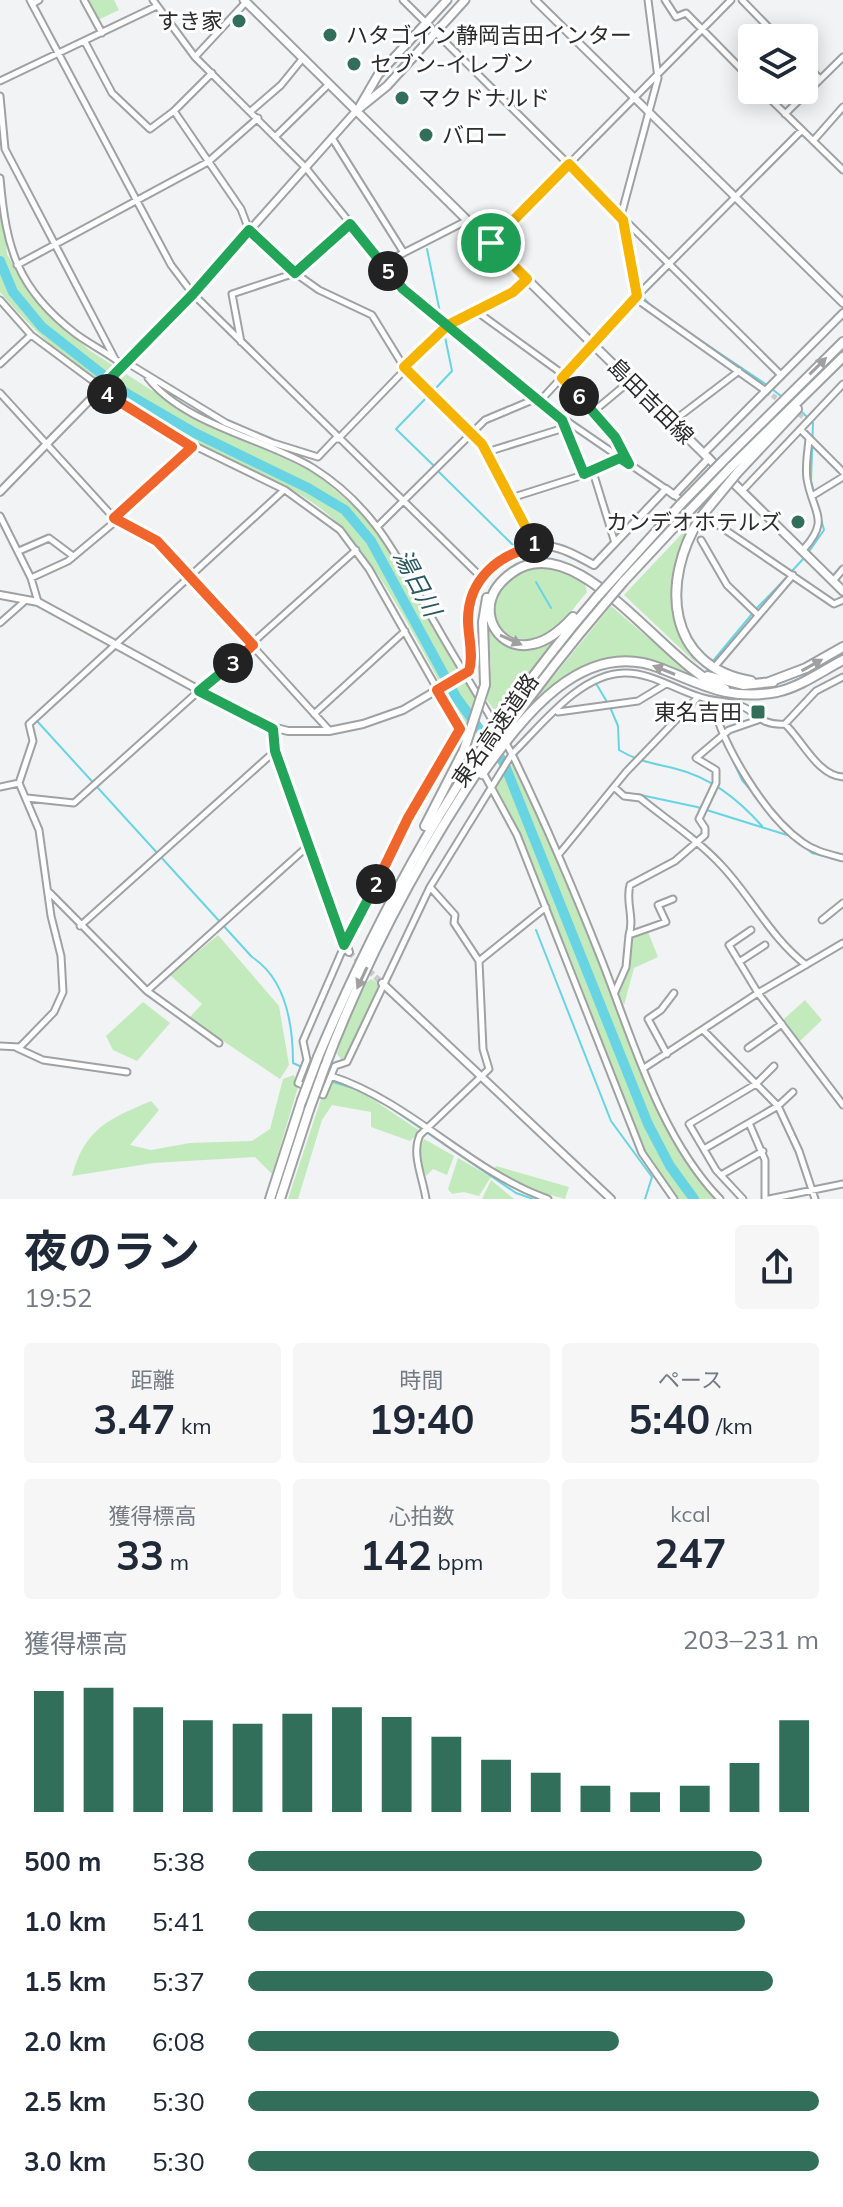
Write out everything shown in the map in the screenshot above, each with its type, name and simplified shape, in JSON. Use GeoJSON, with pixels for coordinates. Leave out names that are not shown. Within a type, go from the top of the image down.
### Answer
{"type":"FeatureCollection","features":[{"type":"Feature","properties":{"kind":"highway","name":"東名高速道路"},"geometry":{"type":"LineString","coordinates":[[470,751],[646,542],[843,342]]}},
{"type":"Feature","properties":{"kind":"highway","name":"東名高速道路"},"geometry":{"type":"LineString","coordinates":[[617,577],[734,470],[843,357]]}},
{"type":"Feature","properties":{"kind":"highway"},"geometry":{"type":"LineString","coordinates":[[734,470],[687,541],[676,579],[676,604],[683,631],[699,655],[717,670],[741,679],[773,682]]}},
{"type":"Feature","properties":{"kind":"highway"},"geometry":{"type":"LineString","coordinates":[[270,1199],[318,1057],[386,906],[470,751],[485,685],[483,622],[486,599],[509,568],[542,558],[565,561],[593,576],[702,673],[743,685],[773,682],[843,647]]}},
{"type":"Feature","properties":{"kind":"highway"},"geometry":{"type":"LineString","coordinates":[[599,598],[535,644],[508,642],[491,621],[491,599],[504,578],[531,563],[560,565],[587,578],[608,594],[696,674],[738,693]]}},
{"type":"Feature","properties":{"kind":"highway","name":"東名高速道路"},"geometry":{"type":"LineString","coordinates":[[280,1199],[325,1066],[386,928],[445,822],[503,743],[599,598]]}},
{"type":"Feature","properties":{"kind":"highway"},"geometry":{"type":"LineString","coordinates":[[503,743],[549,695],[571,678],[604,663],[639,662],[709,690],[738,693],[781,691],[843,660]]}},
{"type":"Feature","properties":{"kind":"main road"},"geometry":{"type":"LineString","coordinates":[[356,111],[378,75],[447,0]]}},
{"type":"Feature","properties":{"kind":"main road"},"geometry":{"type":"LineString","coordinates":[[356,111],[387,86],[465,0]]}},
{"type":"Feature","properties":{"kind":"main road","name":"島田吉田線"},"geometry":{"type":"LineString","coordinates":[[245,1],[843,591]]}},
{"type":"Feature","properties":{"kind":"street"},"geometry":{"type":"LineString","coordinates":[[39,0],[31,2],[171,265],[193,294],[481,577]]}},
{"type":"Feature","properties":{"kind":"street"},"geometry":{"type":"LineString","coordinates":[[84,0],[102,33]]}},
{"type":"Feature","properties":{"kind":"street"},"geometry":{"type":"LineString","coordinates":[[403,0],[781,375]]}},
{"type":"Feature","properties":{"kind":"street"},"geometry":{"type":"LineString","coordinates":[[535,0],[843,303]]}},
{"type":"Feature","properties":{"kind":"street"},"geometry":{"type":"LineString","coordinates":[[648,0],[658,72],[651,114],[623,201],[638,295],[739,371],[768,388]]}},
{"type":"Feature","properties":{"kind":"street"},"geometry":{"type":"LineString","coordinates":[[665,0],[676,17],[686,13],[738,66]]}},
{"type":"Feature","properties":{"kind":"street"},"geometry":{"type":"LineString","coordinates":[[491,243],[731,0]]}},
{"type":"Feature","properties":{"kind":"street"},"geometry":{"type":"LineString","coordinates":[[742,0],[765,24]]}},
{"type":"Feature","properties":{"kind":"street"},"geometry":{"type":"LineString","coordinates":[[195,57],[245,1]]}},
{"type":"Feature","properties":{"kind":"street"},"geometry":{"type":"LineString","coordinates":[[0,81],[85,42],[155,3],[195,57],[306,168],[403,289],[562,420],[834,604],[843,600]]}},
{"type":"Feature","properties":{"kind":"street"},"geometry":{"type":"LineString","coordinates":[[85,42],[112,93],[150,129],[174,111],[212,73]]}},
{"type":"Feature","properties":{"kind":"street"},"geometry":{"type":"LineString","coordinates":[[785,114],[843,57]]}},
{"type":"Feature","properties":{"kind":"street"},"geometry":{"type":"LineString","coordinates":[[251,111],[281,85],[303,58]]}},
{"type":"Feature","properties":{"kind":"street"},"geometry":{"type":"LineString","coordinates":[[276,136],[329,84]]}},
{"type":"Feature","properties":{"kind":"street"},"geometry":{"type":"LineString","coordinates":[[0,96],[5,149],[115,359]]}},
{"type":"Feature","properties":{"kind":"street"},"geometry":{"type":"LineString","coordinates":[[775,104],[843,170]]}},
{"type":"Feature","properties":{"kind":"street"},"geometry":{"type":"LineString","coordinates":[[813,141],[843,107]]}},
{"type":"Feature","properties":{"kind":"street"},"geometry":{"type":"LineString","coordinates":[[174,111],[241,209],[249,230],[295,273],[319,290],[372,315],[404,367],[473,432],[487,452],[535,547]]}},
{"type":"Feature","properties":{"kind":"street"},"geometry":{"type":"LineString","coordinates":[[0,492],[193,294],[356,111]]}},
{"type":"Feature","properties":{"kind":"street"},"geometry":{"type":"LineString","coordinates":[[17,265],[208,162],[258,118]]}},
{"type":"Feature","properties":{"kind":"street"},"geometry":{"type":"LineString","coordinates":[[379,525],[485,420],[537,400],[563,376],[668,264],[802,130]]}},
{"type":"Feature","properties":{"kind":"street"},"geometry":{"type":"LineString","coordinates":[[332,138],[404,253]]}},
{"type":"Feature","properties":{"kind":"street"},"geometry":{"type":"LineString","coordinates":[[0,178],[7,242],[29,286],[63,323],[115,359],[226,423],[314,457]]}},
{"type":"Feature","properties":{"kind":"street"},"geometry":{"type":"LineString","coordinates":[[382,264],[468,220]]}},
{"type":"Feature","properties":{"kind":"street"},"geometry":{"type":"LineString","coordinates":[[241,342],[232,294],[295,273],[350,224]]}},
{"type":"Feature","properties":{"kind":"street"},"geometry":{"type":"LineString","coordinates":[[312,467],[314,457],[337,438],[445,325],[513,292],[527,279]]}},
{"type":"Feature","properties":{"kind":"street"},"geometry":{"type":"LineString","coordinates":[[0,300],[31,335],[100,389],[192,447],[285,490],[324,515],[356,550],[439,689],[470,751]]}},
{"type":"Feature","properties":{"kind":"street"},"geometry":{"type":"LineString","coordinates":[[476,311],[563,376],[615,437],[629,464]]}},
{"type":"Feature","properties":{"kind":"street"},"geometry":{"type":"LineString","coordinates":[[674,495],[768,388],[843,313]]}},
{"type":"Feature","properties":{"kind":"street"},"geometry":{"type":"LineString","coordinates":[[0,364],[31,335]]}},
{"type":"Feature","properties":{"kind":"street"},"geometry":{"type":"LineString","coordinates":[[672,422],[739,371]]}},
{"type":"Feature","properties":{"kind":"street"},"geometry":{"type":"LineString","coordinates":[[148,378],[156,388],[209,420],[312,467],[344,491],[379,525],[493,724]]}},
{"type":"Feature","properties":{"kind":"street"},"geometry":{"type":"LineString","coordinates":[[594,411],[631,381]]}},
{"type":"Feature","properties":{"kind":"street"},"geometry":{"type":"LineString","coordinates":[[742,491],[843,384]]}},
{"type":"Feature","properties":{"kind":"street"},"geometry":{"type":"LineString","coordinates":[[0,393],[115,519],[157,541],[329,731]]}},
{"type":"Feature","properties":{"kind":"street"},"geometry":{"type":"LineString","coordinates":[[562,420],[584,474]]}},
{"type":"Feature","properties":{"kind":"street"},"geometry":{"type":"LineString","coordinates":[[487,452],[564,428]]}},
{"type":"Feature","properties":{"kind":"street"},"geometry":{"type":"LineString","coordinates":[[801,430],[843,475],[814,495]]}},
{"type":"Feature","properties":{"kind":"street"},"geometry":{"type":"LineString","coordinates":[[804,551],[819,532],[814,495],[806,476],[809,439]]}},
{"type":"Feature","properties":{"kind":"street"},"geometry":{"type":"LineString","coordinates":[[31,578],[73,556],[192,447]]}},
{"type":"Feature","properties":{"kind":"street"},"geometry":{"type":"LineString","coordinates":[[511,498],[593,472],[620,458]]}},
{"type":"Feature","properties":{"kind":"street"},"geometry":{"type":"LineString","coordinates":[[593,472],[615,543]]}},
{"type":"Feature","properties":{"kind":"street"},"geometry":{"type":"LineString","coordinates":[[0,595],[38,602],[273,729],[307,733],[329,731],[403,710],[465,673],[471,665],[470,598],[481,577],[505,557],[535,547],[559,549],[594,565],[666,489]]}},
{"type":"Feature","properties":{"kind":"street"},"geometry":{"type":"LineString","coordinates":[[16,1047],[40,1029],[54,1012],[63,992],[61,956],[39,830],[19,783],[33,741],[34,719],[285,490]]}},
{"type":"Feature","properties":{"kind":"street"},"geometry":{"type":"LineString","coordinates":[[0,516],[31,578],[38,602]]}},
{"type":"Feature","properties":{"kind":"street"},"geometry":{"type":"LineString","coordinates":[[19,551],[49,538],[73,556]]}},
{"type":"Feature","properties":{"kind":"street"},"geometry":{"type":"LineString","coordinates":[[701,540],[727,585],[755,612]]}},
{"type":"Feature","properties":{"kind":"street"},"geometry":{"type":"LineString","coordinates":[[27,798],[71,804],[356,550]]}},
{"type":"Feature","properties":{"kind":"street"},"geometry":{"type":"LineString","coordinates":[[833,581],[843,569]]}},
{"type":"Feature","properties":{"kind":"street"},"geometry":{"type":"LineString","coordinates":[[717,664],[755,612],[791,574]]}},
{"type":"Feature","properties":{"kind":"street"},"geometry":{"type":"LineString","coordinates":[[0,623],[27,600]]}},
{"type":"Feature","properties":{"kind":"street"},"geometry":{"type":"LineString","coordinates":[[314,714],[405,631]]}},
{"type":"Feature","properties":{"kind":"street"},"geometry":{"type":"LineString","coordinates":[[460,729],[408,818],[344,945],[303,1041],[307,1060],[298,1083],[323,1095],[335,1066],[347,1062],[430,887],[495,777],[511,756],[578,691],[600,678],[625,673],[667,684],[698,697],[740,705],[758,720],[770,725],[785,724],[816,691],[843,677]]}},
{"type":"Feature","properties":{"kind":"street"},"geometry":{"type":"LineString","coordinates":[[557,712],[638,701],[667,684]]}},
{"type":"Feature","properties":{"kind":"street"},"geometry":{"type":"LineString","coordinates":[[560,853],[639,757],[698,697]]}},
{"type":"Feature","properties":{"kind":"street"},"geometry":{"type":"LineString","coordinates":[[712,700],[722,735],[747,782],[800,841],[819,852],[843,858]]}},
{"type":"Feature","properties":{"kind":"street"},"geometry":{"type":"LineString","coordinates":[[615,993],[626,967],[633,924],[627,894],[630,885],[675,861],[705,835],[705,828],[699,819],[715,786],[716,770],[696,758],[722,735],[758,720]]}},
{"type":"Feature","properties":{"kind":"street"},"geometry":{"type":"LineString","coordinates":[[785,724],[823,768],[833,776],[843,777]]}},
{"type":"Feature","properties":{"kind":"street"},"geometry":{"type":"LineString","coordinates":[[273,729],[275,751],[349,952]]}},
{"type":"Feature","properties":{"kind":"street"},"geometry":{"type":"LineString","coordinates":[[503,743],[560,853],[644,1068],[696,1173],[720,1199]]}},
{"type":"Feature","properties":{"kind":"street"},"geometry":{"type":"LineString","coordinates":[[80,926],[275,751]]}},
{"type":"Feature","properties":{"kind":"street"},"geometry":{"type":"LineString","coordinates":[[484,769],[517,835],[642,1153],[674,1199]]}},
{"type":"Feature","properties":{"kind":"street"},"geometry":{"type":"LineString","coordinates":[[0,787],[19,783]]}},
{"type":"Feature","properties":{"kind":"street"},"geometry":{"type":"LineString","coordinates":[[614,787],[624,796],[640,798],[721,865],[788,951],[806,965]]}},
{"type":"Feature","properties":{"kind":"street"},"geometry":{"type":"LineString","coordinates":[[147,991],[309,845]]}},
{"type":"Feature","properties":{"kind":"street"},"geometry":{"type":"LineString","coordinates":[[426,1199],[415,1145],[439,1113],[483,1078],[489,1069],[483,1049],[479,961],[454,923],[455,915],[430,887]]}},
{"type":"Feature","properties":{"kind":"street"},"geometry":{"type":"LineString","coordinates":[[48,891],[147,991],[219,1043]]}},
{"type":"Feature","properties":{"kind":"street"},"geometry":{"type":"LineString","coordinates":[[629,935],[666,922],[658,905],[673,899]]}},
{"type":"Feature","properties":{"kind":"street"},"geometry":{"type":"LineString","coordinates":[[822,920],[843,903]]}},
{"type":"Feature","properties":{"kind":"street"},"geometry":{"type":"LineString","coordinates":[[479,961],[546,907]]}},
{"type":"Feature","properties":{"kind":"street"},"geometry":{"type":"LineString","coordinates":[[751,930],[729,945],[758,993],[843,1105]]}},
{"type":"Feature","properties":{"kind":"street"},"geometry":{"type":"LineString","coordinates":[[644,1068],[758,993],[843,943]]}},
{"type":"Feature","properties":{"kind":"street"},"geometry":{"type":"LineString","coordinates":[[739,962],[765,945]]}},
{"type":"Feature","properties":{"kind":"street"},"geometry":{"type":"LineString","coordinates":[[382,983],[611,1199]]}},
{"type":"Feature","properties":{"kind":"street"},"geometry":{"type":"LineString","coordinates":[[667,1054],[648,1019],[661,1010],[674,993]]}},
{"type":"Feature","properties":{"kind":"street"},"geometry":{"type":"LineString","coordinates":[[748,1048],[782,1024]]}},
{"type":"Feature","properties":{"kind":"street"},"geometry":{"type":"LineString","coordinates":[[703,1030],[778,1106],[815,1199]]}},
{"type":"Feature","properties":{"kind":"street"},"geometry":{"type":"LineString","coordinates":[[0,1046],[16,1047],[43,1060],[127,1072]]}},
{"type":"Feature","properties":{"kind":"street"},"geometry":{"type":"LineString","coordinates":[[743,1199],[721,1175],[689,1124],[756,1084],[774,1066]]}},
{"type":"Feature","properties":{"kind":"street"},"geometry":{"type":"LineString","coordinates":[[331,1076],[373,1092],[424,1130],[513,1186],[548,1199]]}},
{"type":"Feature","properties":{"kind":"street"},"geometry":{"type":"LineString","coordinates":[[704,1149],[778,1106],[793,1092]]}},
{"type":"Feature","properties":{"kind":"street"},"geometry":{"type":"LineString","coordinates":[[749,1123],[763,1151],[767,1199],[843,1184]]}},
{"type":"Feature","properties":{"kind":"street"},"geometry":{"type":"LineString","coordinates":[[721,1175],[763,1151]]}},
{"type":"Feature","properties":{"kind":"green space"},"geometry":{"type":"Polygon","coordinates":[[[87,0],[114,0],[119,10],[98,20],[87,0]]]}},
{"type":"Feature","properties":{"kind":"green space"},"geometry":{"type":"Polygon","coordinates":[[[0,172],[7,254],[30,295],[89,350],[151,390],[228,432],[315,473],[377,526],[477,701],[465,729],[393,599],[342,528],[323,511],[278,482],[179,437],[114,397],[54,348],[0,292],[0,172]]]}},
{"type":"Feature","properties":{"kind":"green space"},"geometry":{"type":"Polygon","coordinates":[[[691,524],[676,560],[673,595],[680,629],[697,664],[624,595],[691,524]]]}},
{"type":"Feature","properties":{"kind":"green space"},"geometry":{"type":"Polygon","coordinates":[[[533,566],[563,569],[584,581],[587,592],[555,628],[541,636],[516,638],[500,626],[495,616],[495,605],[506,583],[533,566]]]}},
{"type":"Feature","properties":{"kind":"green space"},"geometry":{"type":"Polygon","coordinates":[[[611,606],[689,673],[686,676],[643,661],[607,661],[590,666],[535,699],[611,606]]]}},
{"type":"Feature","properties":{"kind":"green space"},"geometry":{"type":"Polygon","coordinates":[[[487,624],[502,640],[518,647],[537,646],[557,639],[497,714],[487,700],[491,665],[487,624]]]}},
{"type":"Feature","properties":{"kind":"green space"},"geometry":{"type":"Polygon","coordinates":[[[512,764],[543,816],[616,1009],[645,1074],[697,1170],[720,1199],[675,1199],[648,1157],[622,1099],[562,937],[494,788],[512,764]]]}},
{"type":"Feature","properties":{"kind":"green space"},"geometry":{"type":"Polygon","coordinates":[[[648,932],[658,957],[634,968],[624,1005],[618,992],[626,975],[630,937],[648,932]]]}},
{"type":"Feature","properties":{"kind":"green space"},"geometry":{"type":"Polygon","coordinates":[[[218,935],[279,1006],[289,1065],[280,1079],[189,1018],[202,1004],[170,975],[218,935]]]}},
{"type":"Feature","properties":{"kind":"green space"},"geometry":{"type":"Polygon","coordinates":[[[371,979],[379,984],[347,1058],[341,1059],[337,1054],[349,1013],[358,993],[371,979]]]}},
{"type":"Feature","properties":{"kind":"green space"},"geometry":{"type":"Polygon","coordinates":[[[805,1000],[822,1020],[799,1042],[784,1019],[805,1000]]]}},
{"type":"Feature","properties":{"kind":"green space"},"geometry":{"type":"Polygon","coordinates":[[[143,1002],[170,1023],[137,1061],[113,1050],[106,1036],[143,1002]]]}},
{"type":"Feature","properties":{"kind":"green space"},"geometry":{"type":"Polygon","coordinates":[[[294,1075],[298,1087],[272,1174],[255,1157],[153,1163],[72,1176],[84,1147],[101,1127],[151,1101],[159,1110],[130,1145],[151,1150],[190,1143],[252,1141],[270,1129],[283,1079],[294,1075]]]}},
{"type":"Feature","properties":{"kind":"green space"},"geometry":{"type":"Polygon","coordinates":[[[332,1080],[369,1097],[420,1131],[410,1141],[371,1127],[371,1112],[332,1105],[322,1120],[298,1199],[288,1199],[321,1099],[324,1100],[332,1080]]]}},
{"type":"Feature","properties":{"kind":"green space"},"geometry":{"type":"Polygon","coordinates":[[[424,1139],[454,1156],[447,1175],[433,1169],[426,1176],[418,1155],[424,1139]]]}},
{"type":"Feature","properties":{"kind":"green space"},"geometry":{"type":"Polygon","coordinates":[[[458,1158],[491,1177],[479,1196],[464,1192],[452,1194],[448,1189],[458,1158]]]}},
{"type":"Feature","properties":{"kind":"green space"},"geometry":{"type":"Polygon","coordinates":[[[496,1166],[569,1187],[565,1199],[512,1184],[493,1170],[496,1166]]]}},
{"type":"Feature","properties":{"kind":"green space"},"geometry":{"type":"Polygon","coordinates":[[[491,1180],[514,1199],[482,1199],[491,1180]]]}},
{"type":"Feature","properties":{"kind":"waterway"},"geometry":{"type":"LineString","coordinates":[[651,0],[660,70]]}},
{"type":"Feature","properties":{"kind":"waterway"},"geometry":{"type":"LineString","coordinates":[[646,132],[660,80]]}},
{"type":"Feature","properties":{"kind":"waterway"},"geometry":{"type":"LineString","coordinates":[[427,249],[452,371],[435,389]]}},
{"type":"Feature","properties":{"kind":"waterway","name":"湯日川"},"geometry":{"type":"LineString","coordinates":[[0,261],[13,292],[42,327],[126,393],[195,433],[308,488],[345,510],[371,541],[456,697],[504,763],[648,1124],[670,1166],[694,1199]]}},
{"type":"Feature","properties":{"kind":"waterway"},"geometry":{"type":"LineString","coordinates":[[640,294],[652,307]]}},
{"type":"Feature","properties":{"kind":"waterway"},"geometry":{"type":"LineString","coordinates":[[670,320],[767,385]]}},
{"type":"Feature","properties":{"kind":"waterway"},"geometry":{"type":"LineString","coordinates":[[772,389],[781,396]]}},
{"type":"Feature","properties":{"kind":"waterway"},"geometry":{"type":"LineString","coordinates":[[428,396],[396,429],[433,465]]}},
{"type":"Feature","properties":{"kind":"waterway"},"geometry":{"type":"LineString","coordinates":[[799,409],[813,423],[811,481],[824,530],[808,553]]}},
{"type":"Feature","properties":{"kind":"waterway"},"geometry":{"type":"LineString","coordinates":[[439,472],[514,546]]}},
{"type":"Feature","properties":{"kind":"waterway"},"geometry":{"type":"LineString","coordinates":[[792,571],[804,558]]}},
{"type":"Feature","properties":{"kind":"waterway"},"geometry":{"type":"LineString","coordinates":[[756,609],[788,576]]}},
{"type":"Feature","properties":{"kind":"waterway"},"geometry":{"type":"LineString","coordinates":[[536,582],[551,608]]}},
{"type":"Feature","properties":{"kind":"waterway"},"geometry":{"type":"LineString","coordinates":[[713,661],[752,614]]}},
{"type":"Feature","properties":{"kind":"waterway"},"geometry":{"type":"LineString","coordinates":[[597,685],[607,702]]}},
{"type":"Feature","properties":{"kind":"waterway"},"geometry":{"type":"LineString","coordinates":[[708,704],[714,718]]}},
{"type":"Feature","properties":{"kind":"waterway"},"geometry":{"type":"LineString","coordinates":[[610,707],[618,726],[619,750],[711,783],[743,806],[762,826]]}},
{"type":"Feature","properties":{"kind":"waterway"},"geometry":{"type":"LineString","coordinates":[[37,721],[252,957],[264,966],[285,1004],[293,1063],[302,1067]]}},
{"type":"Feature","properties":{"kind":"waterway"},"geometry":{"type":"LineString","coordinates":[[726,746],[742,780],[760,801]]}},
{"type":"Feature","properties":{"kind":"waterway"},"geometry":{"type":"LineString","coordinates":[[636,794],[697,807],[787,835]]}},
{"type":"Feature","properties":{"kind":"waterway"},"geometry":{"type":"LineString","coordinates":[[779,825],[812,853],[843,861]]}},
{"type":"Feature","properties":{"kind":"waterway"},"geometry":{"type":"LineString","coordinates":[[536,930],[611,1121],[652,1177],[645,1199]]}},
{"type":"Feature","properties":{"kind":"waterway"},"geometry":{"type":"LineString","coordinates":[[333,1082],[363,1091]]}},
{"type":"Feature","properties":{"kind":"waterway"},"geometry":{"type":"LineString","coordinates":[[382,1102],[516,1193],[533,1199]]}},
{"type":"Feature","properties":{"kind":"tunnel"},"geometry":{"type":"LineString","coordinates":[[766,391],[782,402]]}},
{"type":"Feature","properties":{"kind":"tunnel"},"geometry":{"type":"LineString","coordinates":[[793,409],[803,417]]}},
{"type":"Feature","properties":{"kind":"tunnel"},"geometry":{"type":"LineString","coordinates":[[349,952],[382,983]]}},
{"type":"Feature","properties":{"kind":"place","name":"すき家"},"geometry":{"type":"Point","coordinates":[239,21]}},
{"type":"Feature","properties":{"kind":"place","name":"ハタゴイン静岡吉田インター"},"geometry":{"type":"Point","coordinates":[330,35]}},
{"type":"Feature","properties":{"kind":"place","name":"セブン-イレブン"},"geometry":{"type":"Point","coordinates":[354,64]}},
{"type":"Feature","properties":{"kind":"place","name":"マクドナルド"},"geometry":{"type":"Point","coordinates":[402,98]}},
{"type":"Feature","properties":{"kind":"place","name":"バロー"},"geometry":{"type":"Point","coordinates":[426,135]}},
{"type":"Feature","properties":{"kind":"place","name":"カンデオホテルズ"},"geometry":{"type":"Point","coordinates":[798,522]}},
{"type":"Feature","properties":{"kind":"place","name":"東名吉田"},"geometry":{"type":"Point","coordinates":[758,712]}},
{"type":"Feature","properties":{"kind":"route"},"geometry":{"type":"LineString","coordinates":[[491,243],[527,279],[513,292],[448,325],[404,367],[482,444],[535,547],[519,550],[491,567],[481,577],[470,598],[469,671],[437,690],[460,729],[408,818],[344,945],[275,751],[273,729],[199,691],[253,645],[157,541],[114,518],[192,447],[152,425],[100,389],[193,294],[249,230],[295,273],[350,224],[403,289],[448,325],[562,420],[584,474],[620,458],[629,464],[615,437],[562,378],[637,296],[623,220],[569,164],[491,243]]}}]}
